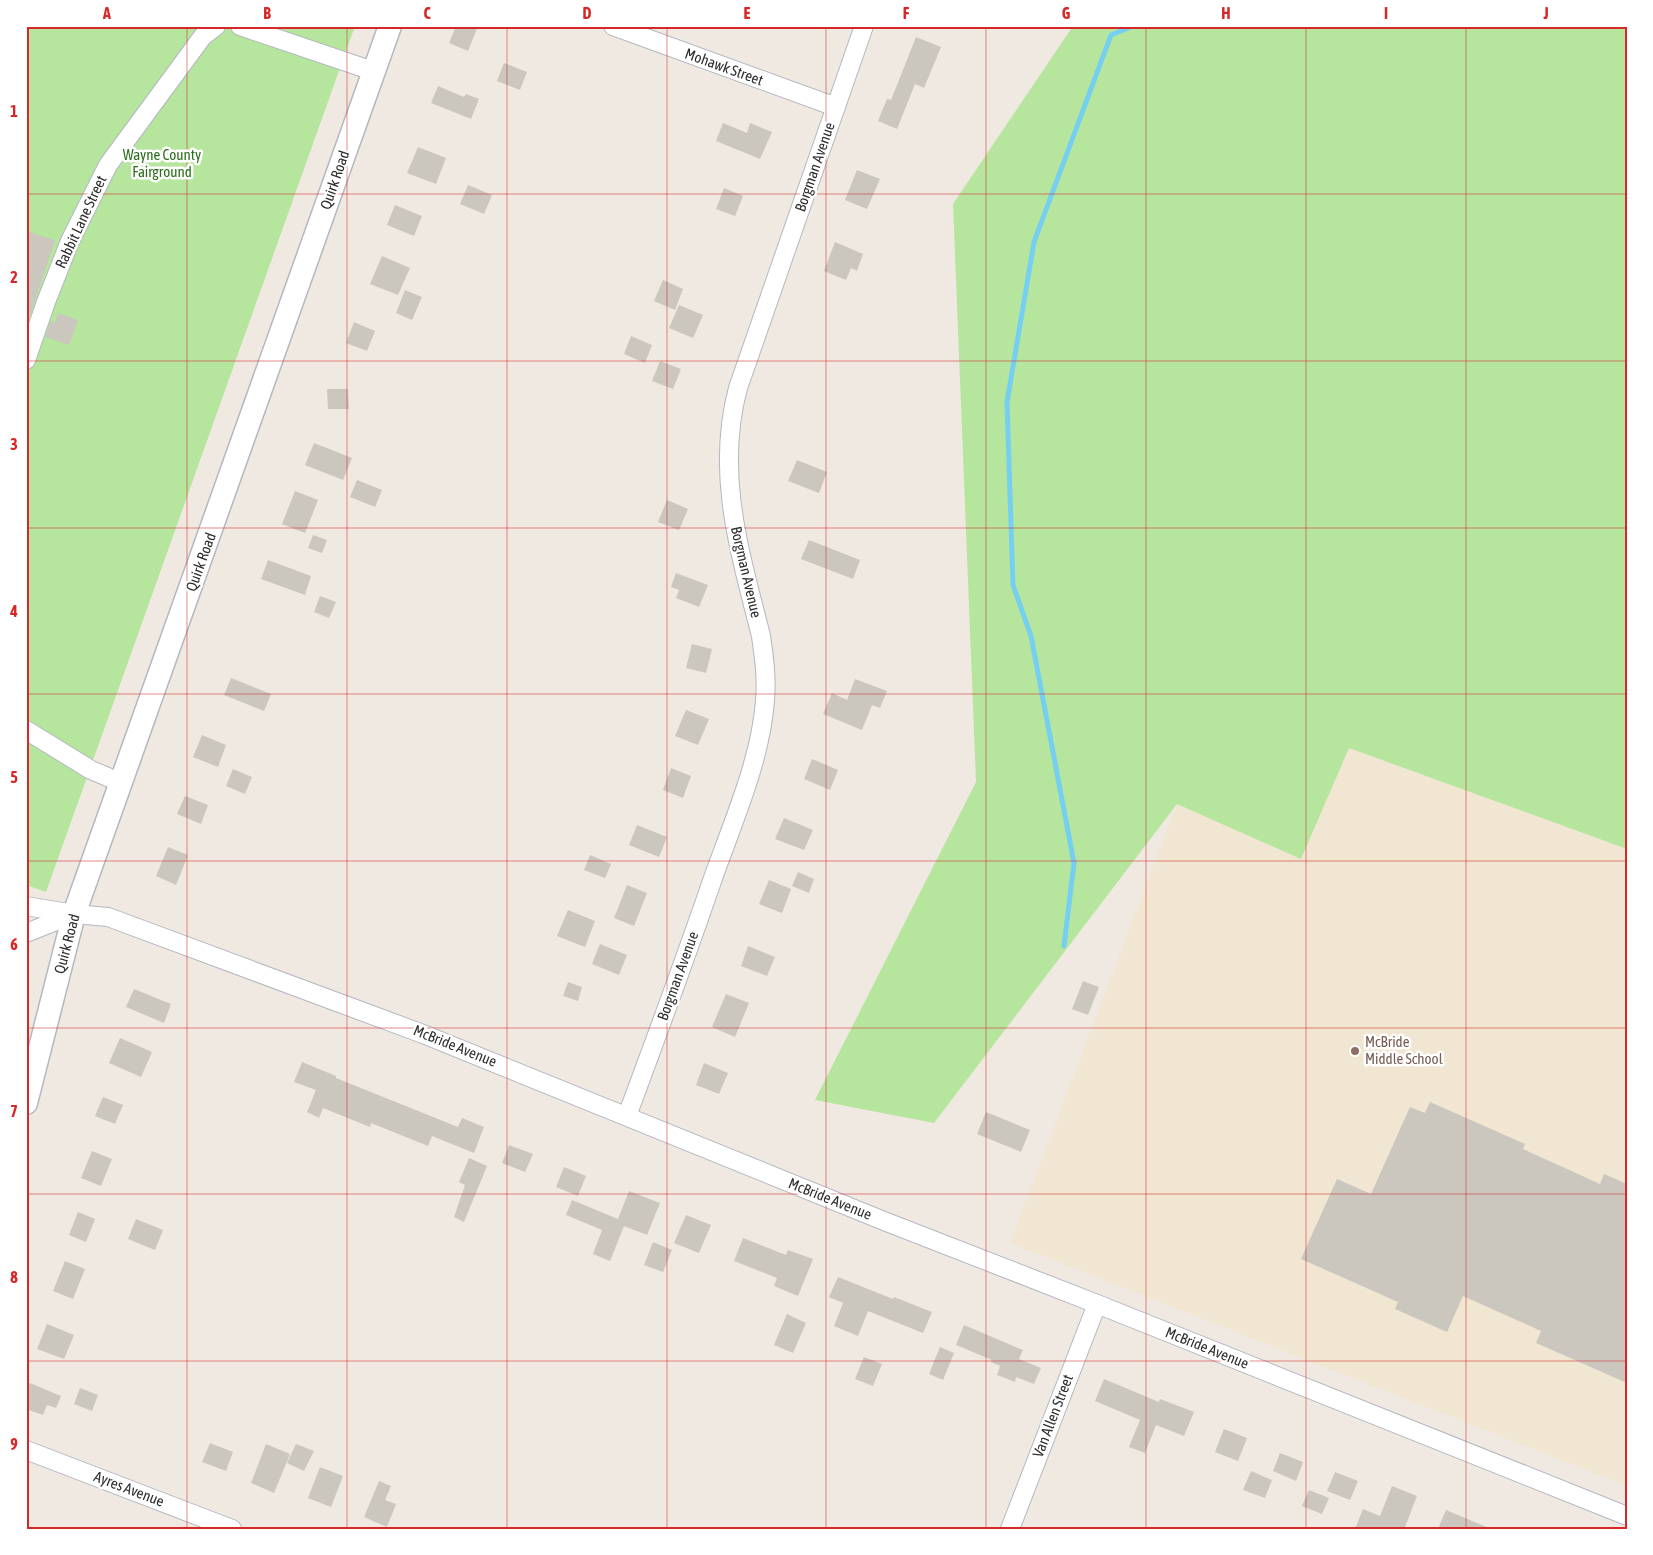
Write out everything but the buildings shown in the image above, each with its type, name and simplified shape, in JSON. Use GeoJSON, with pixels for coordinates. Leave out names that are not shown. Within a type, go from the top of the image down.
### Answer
{"type":"FeatureCollection","features":[{"type":"Feature","properties":{"kind":"street","name":"Rabbit Lane Street"},"geometry":{"type":"LineString","coordinates":[[26,360],[70,240],[108,165],[203,36],[216,26]]}},
{"type":"Feature","properties":{"kind":"street"},"geometry":{"type":"LineString","coordinates":[[240,26],[374,71]]}},
{"type":"Feature","properties":{"kind":"street","name":"Quirk Road"},"geometry":{"type":"LineString","coordinates":[[26,1103],[74,914],[390,26]]}},
{"type":"Feature","properties":{"kind":"street","name":"Mohawk Street"},"geometry":{"type":"LineString","coordinates":[[613,26],[836,107]]}},
{"type":"Feature","properties":{"kind":"street","name":"Borgman Avenue"},"geometry":{"type":"LineString","coordinates":[[627,1116],[700,916],[753,764],[760,736],[765,700],[764,657],[761,636],[731,509],[728,468],[730,427],[738,388],[864,26]]}},
{"type":"Feature","properties":{"kind":"street"},"geometry":{"type":"LineString","coordinates":[[26,730],[91,770],[122,783]]}},
{"type":"Feature","properties":{"kind":"street","name":"McBride Avenue"},"geometry":{"type":"LineString","coordinates":[[26,906],[74,914],[108,917],[266,974],[423,1034],[884,1221],[1627,1516]]}},
{"type":"Feature","properties":{"kind":"street"},"geometry":{"type":"LineString","coordinates":[[26,933],[74,914]]}},
{"type":"Feature","properties":{"kind":"street","name":"Van Allen Street"},"geometry":{"type":"LineString","coordinates":[[1010,1529],[1097,1304]]}},
{"type":"Feature","properties":{"kind":"street","name":"Ayres Avenue"},"geometry":{"type":"LineString","coordinates":[[26,1450],[232,1529]]}},
{"type":"Feature","properties":{"kind":"shaded area","name":"McBride Middle School"},"geometry":{"type":"Polygon","coordinates":[[[1349,748],[1627,849],[1627,1486],[1010,1243],[1177,804],[1301,859],[1349,748]]]}},
{"type":"Feature","properties":{"kind":"green space","name":"Wayne County Fairground"},"geometry":{"type":"Polygon","coordinates":[[[26,26],[355,26],[46,892],[26,885],[26,26]]]}},
{"type":"Feature","properties":{"kind":"green space"},"geometry":{"type":"Polygon","coordinates":[[[1073,26],[1627,26],[1627,849],[1349,748],[1301,859],[1177,804],[934,1123],[815,1100],[976,782],[953,204],[1073,26]]]}},
{"type":"Feature","properties":{"kind":"waterway"},"geometry":{"type":"LineString","coordinates":[[1064,946],[1074,863],[1031,636],[1013,585],[1007,402],[1034,242],[1111,35],[1133,26]]}},
{"type":"Feature","properties":{"kind":"place","name":"McBride Middle School"},"geometry":{"type":"Point","coordinates":[1355,1051]}}]}
